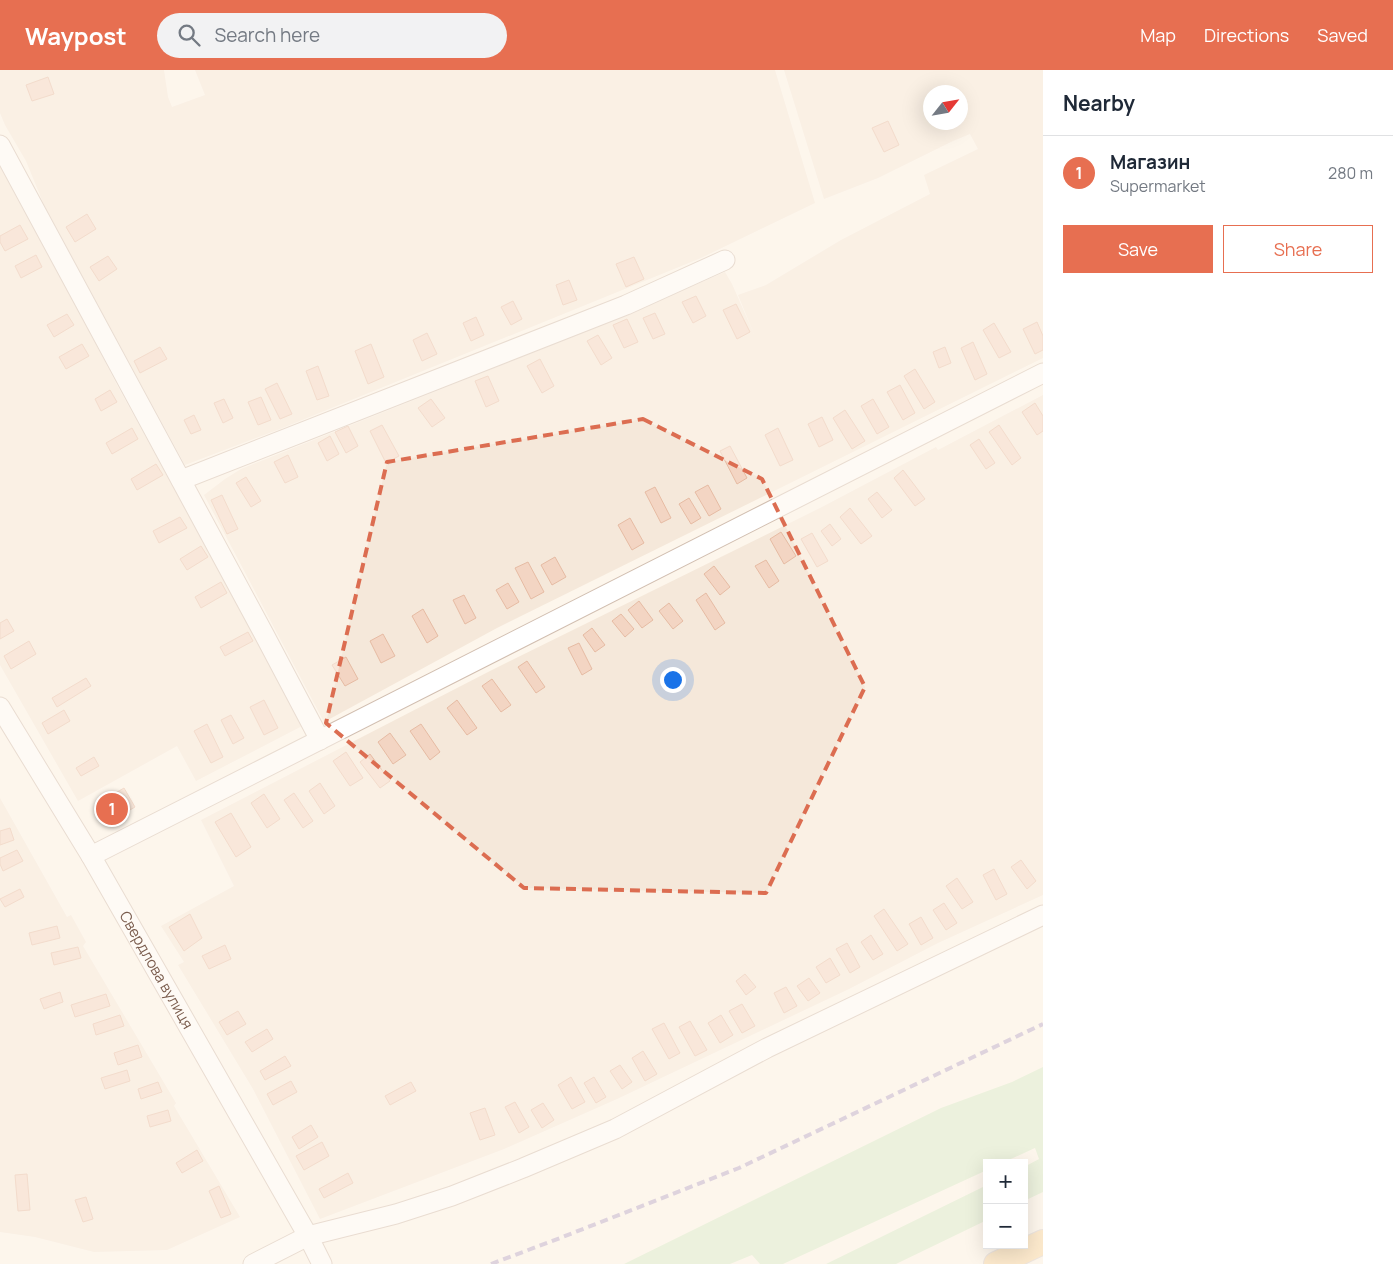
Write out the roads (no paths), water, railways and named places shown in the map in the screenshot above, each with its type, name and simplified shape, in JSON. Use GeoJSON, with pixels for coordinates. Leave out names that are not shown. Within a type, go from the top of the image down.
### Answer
{"type":"FeatureCollection","features":[{"type":"Feature","properties":{"kind":"main road"},"geometry":{"type":"LineString","coordinates":[[996,1264],[1043,1242]]}},
{"type":"Feature","properties":{"kind":"street"},"geometry":{"type":"LineString","coordinates":[[0,145],[320,740]]}},
{"type":"Feature","properties":{"kind":"street"},"geometry":{"type":"LineString","coordinates":[[181,480],[626,305],[726,260]]}},
{"type":"Feature","properties":{"kind":"street"},"geometry":{"type":"LineString","coordinates":[[91,856],[1043,373]]}},
{"type":"Feature","properties":{"kind":"street","name":"Свердлова вулиця"},"geometry":{"type":"LineString","coordinates":[[1,712],[91,856],[308,1236],[322,1264]]}},
{"type":"Feature","properties":{"kind":"street"},"geometry":{"type":"LineString","coordinates":[[253,1264],[308,1236],[396,1214],[452,1196],[615,1129],[767,1048],[1043,915]]}},
{"type":"Feature","properties":{"kind":"railway"},"geometry":{"type":"LineString","coordinates":[[491,1264],[739,1168],[1043,1024]]}},
{"type":"Feature","properties":{"kind":"place","name":"Mагазин"},"geometry":{"type":"Point","coordinates":[112,809]}}]}
